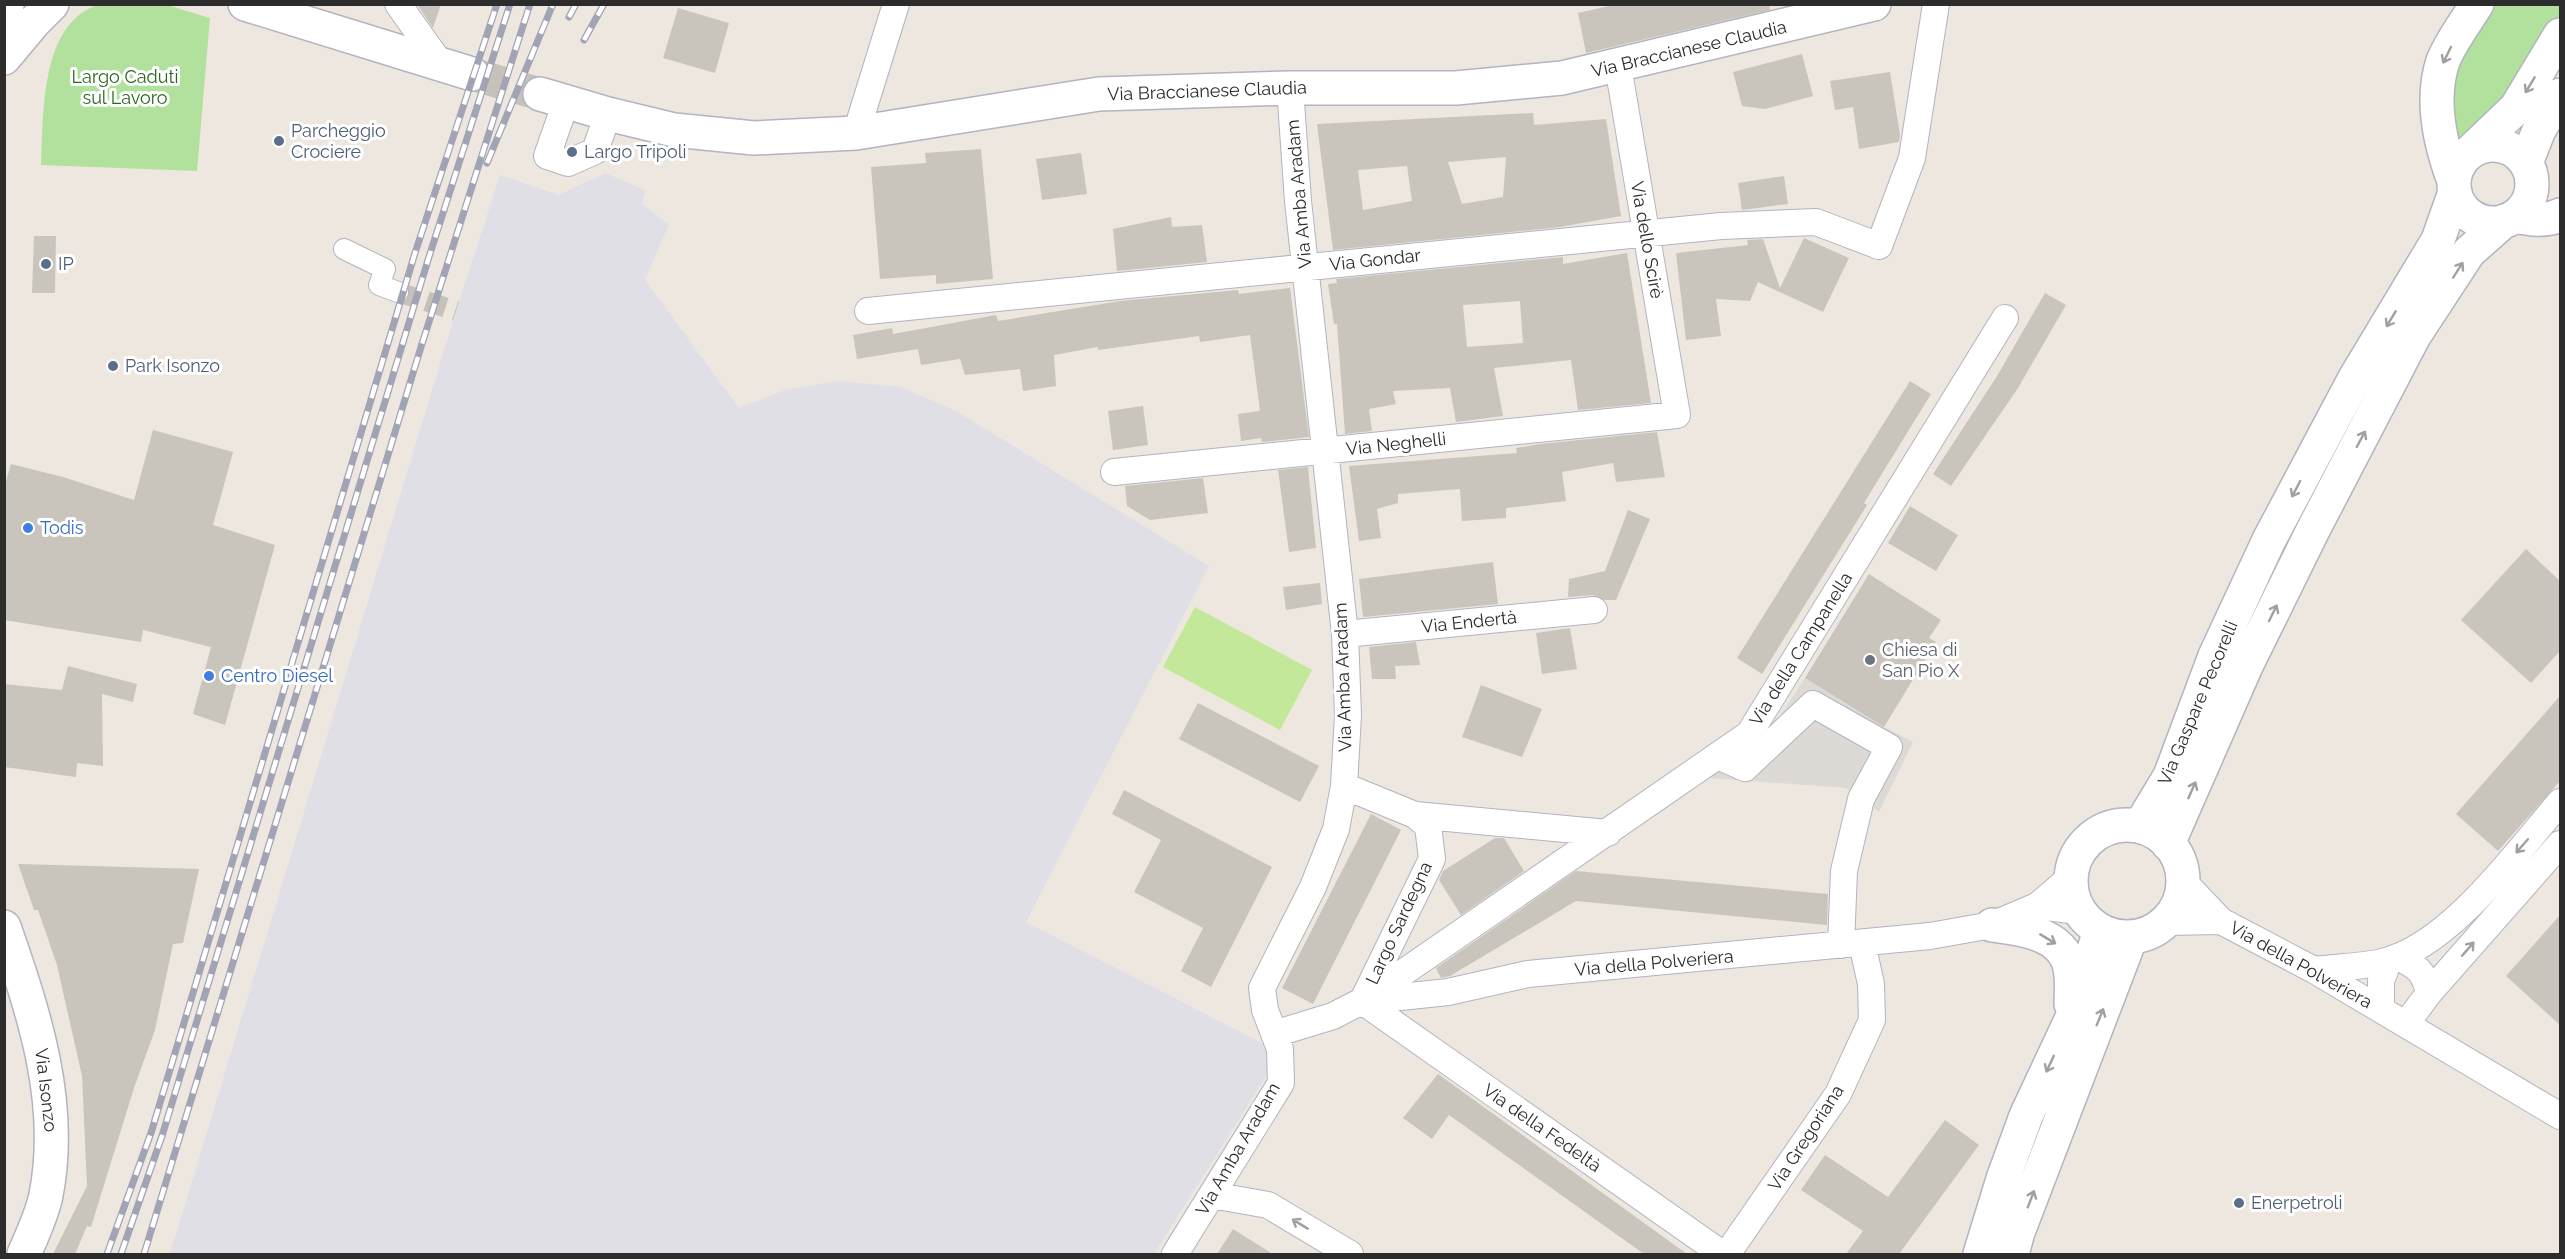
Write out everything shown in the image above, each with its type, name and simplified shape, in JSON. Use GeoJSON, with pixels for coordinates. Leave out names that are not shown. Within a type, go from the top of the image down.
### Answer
{"type":"FeatureCollection","features":[{"type":"Feature","properties":{"kind":"street"},"geometry":{"type":"LineString","coordinates":[[4,44],[7,4]]}},
{"type":"Feature","properties":{"kind":"street"},"geometry":{"type":"LineString","coordinates":[[4,58],[34,21],[52,4]]}},
{"type":"Feature","properties":{"kind":"street"},"geometry":{"type":"LineString","coordinates":[[245,4],[457,70]]}},
{"type":"Feature","properties":{"kind":"street"},"geometry":{"type":"LineString","coordinates":[[398,4],[457,70]]}},
{"type":"Feature","properties":{"kind":"street"},"geometry":{"type":"LineString","coordinates":[[856,133],[896,4]]}},
{"type":"Feature","properties":{"kind":"street","name":"Via Braccianese Claudia"},"geometry":{"type":"LineString","coordinates":[[553,98],[608,114],[674,129],[754,138],[856,133],[1099,94],[1290,88],[1456,88],[1562,78],[1874,4]]}},
{"type":"Feature","properties":{"kind":"street","name":"Via Gondar"},"geometry":{"type":"LineString","coordinates":[[868,310],[1721,226],[1816,222],[1879,246],[1912,158],[1936,4]]}},
{"type":"Feature","properties":{"kind":"street"},"geometry":{"type":"LineString","coordinates":[[2477,4],[2444,60],[2438,80],[2441,146],[2460,204],[2479,220],[2491,222],[2510,218],[2553,218],[2560,215]]}},
{"type":"Feature","properties":{"kind":"street"},"geometry":{"type":"LineString","coordinates":[[2455,186],[2457,170],[2470,152],[2516,108],[2560,35]]}},
{"type":"Feature","properties":{"kind":"street","name":"Via dello Scirè"},"geometry":{"type":"LineString","coordinates":[[1618,66],[1677,414]]}},
{"type":"Feature","properties":{"kind":"street","name":"Via Amba Aradam"},"geometry":{"type":"LineString","coordinates":[[1175,1254],[1281,1083],[1280,1049],[1265,1010],[1262,988],[1313,887],[1336,829],[1344,786],[1348,716],[1345,634],[1298,201],[1290,88]]}},
{"type":"Feature","properties":{"kind":"street"},"geometry":{"type":"LineString","coordinates":[[2526,163],[2539,130],[2560,95]]}},
{"type":"Feature","properties":{"kind":"street"},"geometry":{"type":"LineString","coordinates":[[553,98],[547,156],[568,163],[595,151],[608,114]]}},
{"type":"Feature","properties":{"kind":"street"},"geometry":{"type":"LineString","coordinates":[[2470,152],[2481,146],[2494,144],[2517,153],[2526,163],[2530,174],[2529,197],[2510,218]]}},
{"type":"Feature","properties":{"kind":"street","name":"Via Gaspare Pecorelli"},"geometry":{"type":"LineString","coordinates":[[2140,826],[2170,776],[2215,656],[2269,540],[2355,378],[2438,240],[2455,186]]}},
{"type":"Feature","properties":{"kind":"street","name":"Via Gaspare Pecorelli"},"geometry":{"type":"LineString","coordinates":[[2169,844],[2246,666],[2312,532],[2414,336],[2469,252],[2510,218]]}},
{"type":"Feature","properties":{"kind":"street"},"geometry":{"type":"LineString","coordinates":[[344,249],[385,269],[379,285],[398,292]]}},
{"type":"Feature","properties":{"kind":"street","name":"Via della Campanella"},"geometry":{"type":"LineString","coordinates":[[1362,1001],[1749,734],[2005,318]]}},
{"type":"Feature","properties":{"kind":"street","name":"Via Neghelli"},"geometry":{"type":"LineString","coordinates":[[1114,472],[1677,414]]}},
{"type":"Feature","properties":{"kind":"street","name":"Via Endertà"},"geometry":{"type":"LineString","coordinates":[[1345,634],[1594,610]]}},
{"type":"Feature","properties":{"kind":"street","name":"Via Gregoriana"},"geometry":{"type":"LineString","coordinates":[[1718,756],[1745,768],[1813,704],[1889,747],[1862,799],[1844,871],[1852,944],[1871,984],[1872,1020],[1838,1094],[1727,1254]]}},
{"type":"Feature","properties":{"kind":"street"},"geometry":{"type":"LineString","coordinates":[[1344,786],[1415,815],[1608,833]]}},
{"type":"Feature","properties":{"kind":"street"},"geometry":{"type":"LineString","coordinates":[[2314,970],[2393,958],[2415,950],[2445,928],[2483,891],[2560,802]]}},
{"type":"Feature","properties":{"kind":"street","name":"Largo Sardegna"},"geometry":{"type":"LineString","coordinates":[[1362,1001],[1432,859],[1428,826],[1415,815]]}},
{"type":"Feature","properties":{"kind":"street"},"geometry":{"type":"LineString","coordinates":[[2121,825],[2140,826],[2169,844],[2179,861],[2183,881],[2180,899],[2165,922],[2153,931],[2131,937],[2117,937],[2089,921],[2072,896],[2070,878],[2081,848],[2092,837],[2105,829],[2121,825]]}},
{"type":"Feature","properties":{"kind":"street"},"geometry":{"type":"LineString","coordinates":[[2406,1024],[2429,993],[2560,844]]}},
{"type":"Feature","properties":{"kind":"street","name":"Via della Polveriera"},"geometry":{"type":"LineString","coordinates":[[1274,1034],[1333,1016],[1362,1001],[1448,992],[1528,974],[1930,936],[1992,925],[2037,906],[2070,878]]}},
{"type":"Feature","properties":{"kind":"street","name":"Via della Polveriera"},"geometry":{"type":"LineString","coordinates":[[2183,881],[2221,921],[2314,970],[2381,1010]]}},
{"type":"Feature","properties":{"kind":"street","name":"Via della Polveriera"},"geometry":{"type":"LineString","coordinates":[[2037,906],[2089,921]]}},
{"type":"Feature","properties":{"kind":"street"},"geometry":{"type":"LineString","coordinates":[[1980,1254],[2003,1179],[2026,1116],[2072,1020],[2089,921]]}},
{"type":"Feature","properties":{"kind":"street","name":"Via della Polveriera"},"geometry":{"type":"LineString","coordinates":[[2165,922],[2221,921]]}},
{"type":"Feature","properties":{"kind":"street"},"geometry":{"type":"LineString","coordinates":[[1992,925],[2038,933],[2054,941],[2065,955],[2072,974],[2072,1020]]}},
{"type":"Feature","properties":{"kind":"street","name":"Via Isonzo"},"geometry":{"type":"LineString","coordinates":[[4,927],[31,1002],[46,1067],[52,1144],[46,1196],[24,1254]]}},
{"type":"Feature","properties":{"kind":"street"},"geometry":{"type":"LineString","coordinates":[[2012,1254],[2131,937]]}},
{"type":"Feature","properties":{"kind":"street"},"geometry":{"type":"LineString","coordinates":[[2393,958],[2414,965],[2426,978],[2429,993]]}},
{"type":"Feature","properties":{"kind":"street"},"geometry":{"type":"LineString","coordinates":[[2393,958],[2381,981],[2381,1010],[2560,1116]]}},
{"type":"Feature","properties":{"kind":"street","name":"Via della Fedeltà"},"geometry":{"type":"LineString","coordinates":[[1362,1001],[1722,1254]]}},
{"type":"Feature","properties":{"kind":"street"},"geometry":{"type":"LineString","coordinates":[[1212,1195],[1268,1205],[1350,1254]]}},
{"type":"Feature","properties":{"kind":"shaded area"},"geometry":{"type":"Polygon","coordinates":[[[605,173],[645,190],[642,204],[669,224],[645,280],[739,408],[785,390],[837,381],[901,387],[956,411],[1209,566],[1026,922],[1264,1044],[1269,1049],[1270,1070],[1154,1254],[170,1254],[456,311],[500,175],[559,195],[605,173]]]}},
{"type":"Feature","properties":{"kind":"shaded area"},"geometry":{"type":"Polygon","coordinates":[[[1805,678],[1884,727],[1913,742],[1879,812],[1846,788],[1708,778],[1764,740],[1805,678]]]}},
{"type":"Feature","properties":{"kind":"green space","name":"Largo Caduti sul Lavoro"},"geometry":{"type":"Polygon","coordinates":[[[121,3],[167,5],[210,18],[197,171],[41,165],[48,74],[64,32],[78,16],[97,5],[121,3]]]}},
{"type":"Feature","properties":{"kind":"green space"},"geometry":{"type":"Polygon","coordinates":[[[2495,5],[2560,5],[2560,18],[2509,104],[2461,149],[2447,106],[2457,67],[2495,5]]]}},
{"type":"Feature","properties":{"kind":"green space"},"geometry":{"type":"Polygon","coordinates":[[[1195,607],[1312,670],[1280,730],[1163,667],[1195,607]]]}},
{"type":"Feature","properties":{"kind":"building"},"geometry":{"type":"Polygon","coordinates":[[[417,4],[441,4],[433,28],[417,4]]]}},
{"type":"Feature","properties":{"kind":"building"},"geometry":{"type":"Polygon","coordinates":[[[1618,4],[1769,4],[1770,10],[1586,53],[1578,13],[1618,4]]]}},
{"type":"Feature","properties":{"kind":"building"},"geometry":{"type":"Polygon","coordinates":[[[678,8],[729,23],[715,73],[663,58],[678,8]]]}},
{"type":"Feature","properties":{"kind":"building"},"geometry":{"type":"Polygon","coordinates":[[[1802,54],[1813,96],[1765,109],[1742,106],[1733,72],[1802,54]]]}},
{"type":"Feature","properties":{"kind":"building"},"geometry":{"type":"Polygon","coordinates":[[[1890,72],[1900,135],[1899,142],[1859,149],[1853,107],[1835,110],[1830,81],[1890,72]]]}},
{"type":"Feature","properties":{"kind":"building"},"geometry":{"type":"Polygon","coordinates":[[[1533,113],[1534,125],[1606,119],[1621,216],[1560,227],[1333,250],[1317,124],[1533,113]],[[1506,157],[1448,162],[1462,204],[1503,197],[1506,157]],[[1407,166],[1358,170],[1363,210],[1412,201],[1407,166]]]}},
{"type":"Feature","properties":{"kind":"building"},"geometry":{"type":"Polygon","coordinates":[[[981,149],[993,279],[936,284],[936,275],[880,279],[871,167],[926,163],[925,153],[981,149]]]}},
{"type":"Feature","properties":{"kind":"building"},"geometry":{"type":"Polygon","coordinates":[[[1081,153],[1087,194],[1042,200],[1036,159],[1081,153]]]}},
{"type":"Feature","properties":{"kind":"building"},"geometry":{"type":"Polygon","coordinates":[[[1784,176],[1788,204],[1742,210],[1738,183],[1784,176]]]}},
{"type":"Feature","properties":{"kind":"building"},"geometry":{"type":"Polygon","coordinates":[[[1171,217],[1172,227],[1202,225],[1207,262],[1117,271],[1113,229],[1171,217]]]}},
{"type":"Feature","properties":{"kind":"building"},"geometry":{"type":"Polygon","coordinates":[[[34,236],[56,236],[55,293],[32,293],[34,236]]]}},
{"type":"Feature","properties":{"kind":"building"},"geometry":{"type":"Polygon","coordinates":[[[1804,238],[1849,258],[1823,312],[1758,282],[1750,301],[1716,299],[1721,336],[1686,340],[1676,253],[1748,245],[1747,240],[1763,239],[1780,288],[1804,238]]]}},
{"type":"Feature","properties":{"kind":"building"},"geometry":{"type":"Polygon","coordinates":[[[1627,253],[1651,403],[1578,410],[1571,360],[1494,368],[1503,416],[1456,422],[1450,388],[1393,391],[1396,404],[1369,409],[1372,431],[1345,434],[1337,324],[1334,324],[1328,284],[1337,283],[1336,279],[1563,257],[1563,264],[1627,253]],[[1520,301],[1463,305],[1467,347],[1523,343],[1520,301]]]}},
{"type":"Feature","properties":{"kind":"building"},"geometry":{"type":"Polygon","coordinates":[[[1290,288],[1309,437],[1262,442],[1261,438],[1241,441],[1238,414],[1260,411],[1250,335],[1200,342],[1199,336],[1098,350],[1098,347],[1054,355],[1056,386],[1023,391],[1020,369],[965,375],[960,359],[921,365],[918,349],[857,359],[853,335],[892,328],[893,334],[996,315],[998,321],[1120,301],[1238,290],[1239,294],[1290,288]]]}},
{"type":"Feature","properties":{"kind":"building"},"geometry":{"type":"Polygon","coordinates":[[[2045,293],[2066,305],[2018,388],[1951,486],[1933,474],[1997,376],[2045,293]]]}},
{"type":"Feature","properties":{"kind":"building"},"geometry":{"type":"Polygon","coordinates":[[[1910,381],[1931,394],[1864,503],[1867,505],[1762,674],[1737,658],[1910,381]]]}},
{"type":"Feature","properties":{"kind":"building"},"geometry":{"type":"Polygon","coordinates":[[[1143,406],[1148,445],[1113,450],[1108,411],[1143,406]]]}},
{"type":"Feature","properties":{"kind":"building"},"geometry":{"type":"Polygon","coordinates":[[[153,430],[233,452],[213,525],[275,545],[225,725],[193,714],[211,647],[143,630],[141,642],[4,620],[4,488],[11,464],[63,477],[134,500],[153,430]]]}},
{"type":"Feature","properties":{"kind":"building"},"geometry":{"type":"Polygon","coordinates":[[[1657,432],[1665,477],[1616,482],[1613,463],[1562,472],[1566,501],[1506,508],[1506,518],[1462,521],[1460,489],[1398,494],[1398,503],[1377,509],[1381,538],[1359,541],[1349,466],[1517,453],[1516,448],[1540,444],[1657,432]]]}},
{"type":"Feature","properties":{"kind":"building"},"geometry":{"type":"Polygon","coordinates":[[[1308,467],[1316,548],[1289,552],[1278,470],[1308,467]]]}},
{"type":"Feature","properties":{"kind":"building"},"geometry":{"type":"Polygon","coordinates":[[[1203,478],[1208,513],[1150,520],[1127,506],[1125,486],[1203,478]]]}},
{"type":"Feature","properties":{"kind":"building"},"geometry":{"type":"Polygon","coordinates":[[[1910,506],[1958,535],[1936,571],[1888,543],[1910,506]]]}},
{"type":"Feature","properties":{"kind":"building"},"geometry":{"type":"Polygon","coordinates":[[[1628,510],[1650,519],[1616,600],[1605,600],[1593,595],[1568,597],[1569,579],[1605,571],[1628,510]]]}},
{"type":"Feature","properties":{"kind":"building"},"geometry":{"type":"Polygon","coordinates":[[[2526,549],[2560,581],[2560,651],[2531,683],[2461,620],[2526,549]]]}},
{"type":"Feature","properties":{"kind":"building"},"geometry":{"type":"Polygon","coordinates":[[[1493,562],[1498,604],[1363,617],[1359,579],[1493,562]]]}},
{"type":"Feature","properties":{"kind":"building","name":"Chiesa di San Pio X"},"geometry":{"type":"Polygon","coordinates":[[[1869,574],[1941,620],[1929,638],[1936,642],[1884,727],[1805,678],[1869,574]]]}},
{"type":"Feature","properties":{"kind":"building"},"geometry":{"type":"Polygon","coordinates":[[[1320,583],[1322,604],[1286,610],[1283,587],[1320,583]]]}},
{"type":"Feature","properties":{"kind":"building"},"geometry":{"type":"Polygon","coordinates":[[[1570,628],[1577,669],[1542,674],[1536,633],[1570,628]]]}},
{"type":"Feature","properties":{"kind":"building"},"geometry":{"type":"Polygon","coordinates":[[[1416,642],[1420,665],[1395,666],[1396,679],[1372,679],[1369,647],[1416,642]]]}},
{"type":"Feature","properties":{"kind":"building"},"geometry":{"type":"Polygon","coordinates":[[[68,666],[137,684],[133,702],[102,694],[103,766],[77,763],[76,777],[4,767],[4,684],[62,690],[68,666]]]}},
{"type":"Feature","properties":{"kind":"building"},"geometry":{"type":"Polygon","coordinates":[[[1481,685],[1542,709],[1522,757],[1462,737],[1481,685]]]}},
{"type":"Feature","properties":{"kind":"building"},"geometry":{"type":"Polygon","coordinates":[[[2560,696],[2560,781],[2498,851],[2456,814],[2560,696]]]}},
{"type":"Feature","properties":{"kind":"building"},"geometry":{"type":"Polygon","coordinates":[[[1198,703],[1319,766],[1300,802],[1179,739],[1198,703]]]}},
{"type":"Feature","properties":{"kind":"building"},"geometry":{"type":"Polygon","coordinates":[[[1124,790],[1272,867],[1211,987],[1181,971],[1203,928],[1134,892],[1161,840],[1112,814],[1124,790]]]}},
{"type":"Feature","properties":{"kind":"building"},"geometry":{"type":"Polygon","coordinates":[[[1371,814],[1401,830],[1313,1004],[1282,988],[1371,814]]]}},
{"type":"Feature","properties":{"kind":"building"},"geometry":{"type":"Polygon","coordinates":[[[1495,838],[1504,838],[1524,871],[1461,915],[1439,880],[1443,871],[1495,838]]]}},
{"type":"Feature","properties":{"kind":"building"},"geometry":{"type":"Polygon","coordinates":[[[18,864],[199,869],[183,943],[173,944],[155,1030],[134,1088],[91,1227],[87,1226],[75,1254],[53,1254],[87,1186],[82,1076],[57,965],[38,910],[34,910],[18,864]]]}},
{"type":"Feature","properties":{"kind":"building"},"geometry":{"type":"Polygon","coordinates":[[[1576,871],[1828,894],[1827,925],[1576,901],[1450,976],[1441,978],[1436,968],[1576,871]]]}},
{"type":"Feature","properties":{"kind":"building"},"geometry":{"type":"Polygon","coordinates":[[[2560,915],[2560,1025],[2506,976],[2560,915]]]}},
{"type":"Feature","properties":{"kind":"building"},"geometry":{"type":"Polygon","coordinates":[[[1438,1074],[1687,1254],[1644,1254],[1449,1115],[1432,1139],[1403,1118],[1438,1074]]]}},
{"type":"Feature","properties":{"kind":"building"},"geometry":{"type":"Polygon","coordinates":[[[1945,1120],[1979,1145],[1899,1254],[1846,1254],[1863,1231],[1801,1190],[1825,1155],[1888,1197],[1945,1120]]]}},
{"type":"Feature","properties":{"kind":"building"},"geometry":{"type":"Polygon","coordinates":[[[1233,1229],[1273,1254],[1217,1254],[1233,1229]]]}},
{"type":"Feature","properties":{"kind":"tunnel"},"geometry":{"type":"LineString","coordinates":[[472,74],[540,94]]}},
{"type":"Feature","properties":{"kind":"tunnel"},"geometry":{"type":"LineString","coordinates":[[398,292],[456,311]]}},
{"type":"Feature","properties":{"kind":"railway"},"geometry":{"type":"LineString","coordinates":[[107,1254],[151,1133],[415,253],[497,4]]}},
{"type":"Feature","properties":{"kind":"railway"},"geometry":{"type":"LineString","coordinates":[[121,1254],[162,1136],[428,260],[510,4]]}},
{"type":"Feature","properties":{"kind":"railway"},"geometry":{"type":"LineString","coordinates":[[144,1254],[421,347],[530,4]]}},
{"type":"Feature","properties":{"kind":"railway"},"geometry":{"type":"LineString","coordinates":[[487,163],[553,4]]}},
{"type":"Feature","properties":{"kind":"railway"},"geometry":{"type":"LineString","coordinates":[[569,17],[576,4]]}},
{"type":"Feature","properties":{"kind":"railway"},"geometry":{"type":"LineString","coordinates":[[584,40],[604,4]]}},
{"type":"Feature","properties":{"kind":"place","name":"Parcheggio Crociere"},"geometry":{"type":"Point","coordinates":[279,141]}},
{"type":"Feature","properties":{"kind":"place","name":"Largo Tripoli"},"geometry":{"type":"Point","coordinates":[572,152]}},
{"type":"Feature","properties":{"kind":"place","name":"IP"},"geometry":{"type":"Point","coordinates":[46,264]}},
{"type":"Feature","properties":{"kind":"place","name":"Park Isonzo"},"geometry":{"type":"Point","coordinates":[113,366]}},
{"type":"Feature","properties":{"kind":"place","name":"Todis"},"geometry":{"type":"Point","coordinates":[28,528]}},
{"type":"Feature","properties":{"kind":"place","name":"Chiesa di San Pio X"},"geometry":{"type":"Point","coordinates":[1870,660]}},
{"type":"Feature","properties":{"kind":"place","name":"Centro Diesel"},"geometry":{"type":"Point","coordinates":[209,676]}},
{"type":"Feature","properties":{"kind":"place","name":"Enerpetroli"},"geometry":{"type":"Point","coordinates":[2239,1203]}}]}
